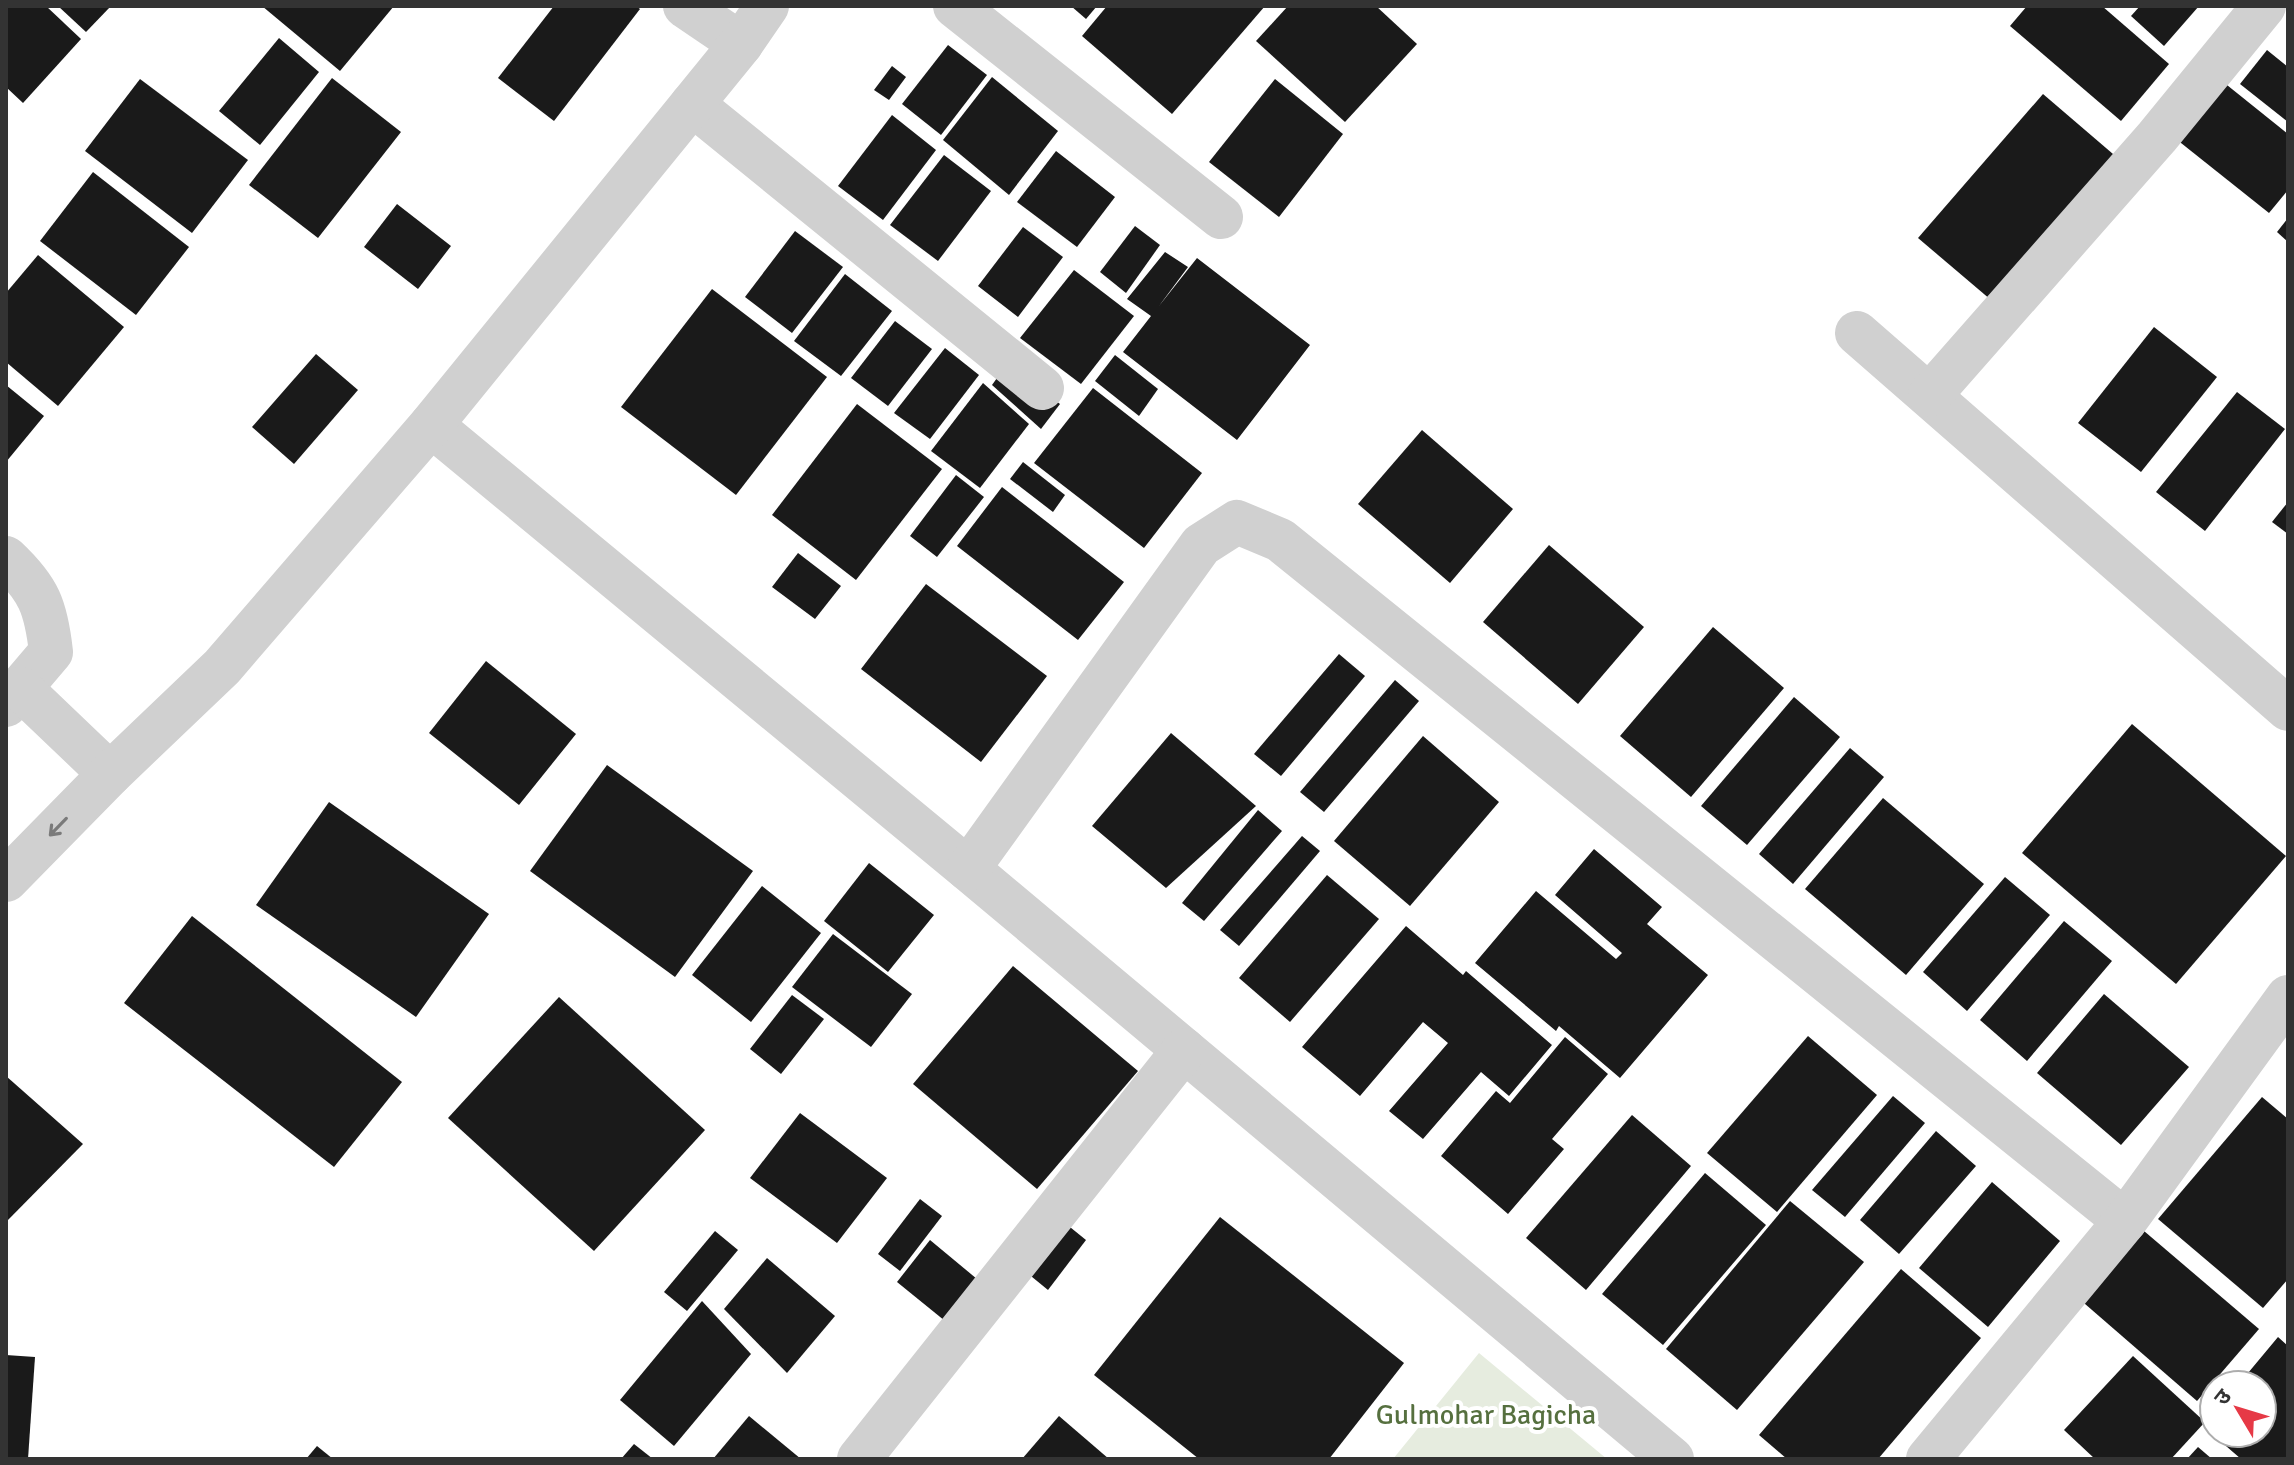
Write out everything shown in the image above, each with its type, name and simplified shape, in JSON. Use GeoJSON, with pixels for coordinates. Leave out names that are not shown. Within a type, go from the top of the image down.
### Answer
{"type":"FeatureCollection","features":[{"type":"Feature","properties":{"kind":"street"},"geometry":{"type":"LineString","coordinates":[[685,6],[741,44]]}},
{"type":"Feature","properties":{"kind":"street"},"geometry":{"type":"LineString","coordinates":[[6,880],[110,774],[222,667],[431,425],[741,44],[767,6]]}},
{"type":"Feature","properties":{"kind":"street"},"geometry":{"type":"LineString","coordinates":[[955,6],[1221,217]]}},
{"type":"Feature","properties":{"kind":"street"},"geometry":{"type":"LineString","coordinates":[[1930,395],[2157,137],[2264,6]]}},
{"type":"Feature","properties":{"kind":"street"},"geometry":{"type":"LineString","coordinates":[[692,104],[1042,388]]}},
{"type":"Feature","properties":{"kind":"street"},"geometry":{"type":"LineString","coordinates":[[1857,333],[2288,709]]}},
{"type":"Feature","properties":{"kind":"street"},"geometry":{"type":"LineString","coordinates":[[431,425],[968,869],[1672,1459]]}},
{"type":"Feature","properties":{"kind":"street"},"geometry":{"type":"LineString","coordinates":[[968,869],[1201,545],[1237,522],[1280,540],[2125,1221]]}},
{"type":"Feature","properties":{"kind":"street"},"geometry":{"type":"LineString","coordinates":[[6,558],[33,583],[47,616],[51,652],[14,697],[110,774]]}},
{"type":"Feature","properties":{"kind":"street"},"geometry":{"type":"LineString","coordinates":[[1928,1459],[2125,1221],[2288,997]]}},
{"type":"Feature","properties":{"kind":"street"},"geometry":{"type":"LineString","coordinates":[[859,1459],[1184,1050]]}},
{"type":"Feature","properties":{"kind":"green space","name":"Gulmohar Bagicha"},"geometry":{"type":"Polygon","coordinates":[[[1479,1353],[1607,1459],[1393,1459],[1479,1353]]]}},
{"type":"Feature","properties":{"kind":"building"},"geometry":{"type":"Polygon","coordinates":[[[6,6],[46,6],[81,39],[23,103],[6,87],[6,6]]]}},
{"type":"Feature","properties":{"kind":"building"},"geometry":{"type":"Polygon","coordinates":[[[58,6],[111,6],[86,32],[58,6]]]}},
{"type":"Feature","properties":{"kind":"building"},"geometry":{"type":"Polygon","coordinates":[[[262,6],[394,6],[340,71],[262,6]]]}},
{"type":"Feature","properties":{"kind":"building"},"geometry":{"type":"Polygon","coordinates":[[[554,6],[636,6],[640,9],[554,121],[498,78],[554,6]]]}},
{"type":"Feature","properties":{"kind":"building"},"geometry":{"type":"Polygon","coordinates":[[[1071,6],[1097,6],[1086,19],[1071,6]]]}},
{"type":"Feature","properties":{"kind":"building"},"geometry":{"type":"Polygon","coordinates":[[[1107,6],[1265,6],[1172,114],[1082,36],[1107,6]]]}},
{"type":"Feature","properties":{"kind":"building"},"geometry":{"type":"Polygon","coordinates":[[[1288,6],[1376,6],[1417,44],[1345,122],[1256,41],[1288,6]]]}},
{"type":"Feature","properties":{"kind":"building"},"geometry":{"type":"Polygon","coordinates":[[[2027,6],[2102,6],[2169,64],[2121,121],[2010,26],[2027,6]]]}},
{"type":"Feature","properties":{"kind":"building"},"geometry":{"type":"Polygon","coordinates":[[[2140,6],[2199,6],[2164,46],[2131,16],[2140,6]]]}},
{"type":"Feature","properties":{"kind":"building"},"geometry":{"type":"Polygon","coordinates":[[[279,38],[319,72],[260,145],[219,111],[279,38]]]}},
{"type":"Feature","properties":{"kind":"building"},"geometry":{"type":"Polygon","coordinates":[[[948,45],[987,75],[941,135],[902,104],[948,45]]]}},
{"type":"Feature","properties":{"kind":"building"},"geometry":{"type":"Polygon","coordinates":[[[2267,50],[2288,67],[2288,122],[2240,84],[2267,50]]]}},
{"type":"Feature","properties":{"kind":"building"},"geometry":{"type":"Polygon","coordinates":[[[892,66],[906,77],[889,100],[874,90],[892,66]]]}},
{"type":"Feature","properties":{"kind":"building"},"geometry":{"type":"Polygon","coordinates":[[[992,77],[1058,131],[1009,195],[943,140],[992,77]]]}},
{"type":"Feature","properties":{"kind":"building"},"geometry":{"type":"Polygon","coordinates":[[[332,78],[401,132],[318,238],[249,185],[332,78]]]}},
{"type":"Feature","properties":{"kind":"building"},"geometry":{"type":"Polygon","coordinates":[[[140,79],[248,160],[192,233],[85,151],[140,79]]]}},
{"type":"Feature","properties":{"kind":"building"},"geometry":{"type":"Polygon","coordinates":[[[1275,79],[1343,134],[1279,217],[1209,162],[1275,79]]]}},
{"type":"Feature","properties":{"kind":"building"},"geometry":{"type":"Polygon","coordinates":[[[2222,81],[2288,134],[2288,190],[2269,213],[2176,139],[2222,81]]]}},
{"type":"Feature","properties":{"kind":"building"},"geometry":{"type":"Polygon","coordinates":[[[2043,94],[2127,166],[2004,311],[1918,238],[2043,94]]]}},
{"type":"Feature","properties":{"kind":"building"},"geometry":{"type":"Polygon","coordinates":[[[892,115],[936,150],[883,220],[838,186],[892,115]]]}},
{"type":"Feature","properties":{"kind":"building"},"geometry":{"type":"Polygon","coordinates":[[[1056,151],[1115,197],[1077,247],[1017,202],[1056,151]]]}},
{"type":"Feature","properties":{"kind":"building"},"geometry":{"type":"Polygon","coordinates":[[[944,155],[991,191],[938,261],[890,225],[944,155]]]}},
{"type":"Feature","properties":{"kind":"building"},"geometry":{"type":"Polygon","coordinates":[[[93,172],[189,247],[136,315],[40,241],[93,172]]]}},
{"type":"Feature","properties":{"kind":"building"},"geometry":{"type":"Polygon","coordinates":[[[397,204],[451,246],[418,289],[364,247],[397,204]]]}},
{"type":"Feature","properties":{"kind":"building"},"geometry":{"type":"Polygon","coordinates":[[[2288,218],[2288,242],[2277,232],[2288,218]]]}},
{"type":"Feature","properties":{"kind":"building"},"geometry":{"type":"Polygon","coordinates":[[[1135,226],[1160,245],[1126,293],[1100,272],[1135,226]]]}},
{"type":"Feature","properties":{"kind":"building"},"geometry":{"type":"Polygon","coordinates":[[[1023,227],[1063,257],[1018,317],[978,286],[1023,227]]]}},
{"type":"Feature","properties":{"kind":"building"},"geometry":{"type":"Polygon","coordinates":[[[795,231],[843,267],[792,333],[745,297],[795,231]]]}},
{"type":"Feature","properties":{"kind":"building"},"geometry":{"type":"Polygon","coordinates":[[[1165,252],[1188,267],[1159,306],[1197,258],[1310,345],[1237,440],[1123,352],[1151,316],[1127,299],[1165,252]]]}},
{"type":"Feature","properties":{"kind":"building"},"geometry":{"type":"Polygon","coordinates":[[[38,255],[124,327],[58,406],[6,362],[6,293],[38,255]]]}},
{"type":"Feature","properties":{"kind":"building"},"geometry":{"type":"Polygon","coordinates":[[[1074,270],[1134,316],[1081,384],[1020,338],[1074,270]]]}},
{"type":"Feature","properties":{"kind":"building"},"geometry":{"type":"Polygon","coordinates":[[[845,274],[892,311],[841,376],[794,341],[845,274]]]}},
{"type":"Feature","properties":{"kind":"building"},"geometry":{"type":"Polygon","coordinates":[[[712,289],[827,377],[736,495],[621,407],[712,289]]]}},
{"type":"Feature","properties":{"kind":"building"},"geometry":{"type":"Polygon","coordinates":[[[895,321],[932,349],[888,406],[851,378],[895,321]]]}},
{"type":"Feature","properties":{"kind":"building"},"geometry":{"type":"Polygon","coordinates":[[[2154,327],[2217,377],[2141,472],[2078,423],[2154,327]]]}},
{"type":"Feature","properties":{"kind":"building"},"geometry":{"type":"Polygon","coordinates":[[[945,348],[979,375],[930,439],[894,413],[945,348]]]}},
{"type":"Feature","properties":{"kind":"building"},"geometry":{"type":"Polygon","coordinates":[[[316,354],[358,390],[294,464],[252,427],[316,354]]]}},
{"type":"Feature","properties":{"kind":"building"},"geometry":{"type":"Polygon","coordinates":[[[1115,355],[1158,389],[1139,416],[1095,381],[1115,355]]]}},
{"type":"Feature","properties":{"kind":"building"},"geometry":{"type":"Polygon","coordinates":[[[1007,364],[1060,404],[1041,429],[992,385],[1007,364]]]}},
{"type":"Feature","properties":{"kind":"building"},"geometry":{"type":"Polygon","coordinates":[[[983,383],[1029,424],[980,488],[931,451],[983,383]]]}},
{"type":"Feature","properties":{"kind":"building"},"geometry":{"type":"Polygon","coordinates":[[[6,385],[44,416],[6,462],[6,385]]]}},
{"type":"Feature","properties":{"kind":"building"},"geometry":{"type":"Polygon","coordinates":[[[1093,388],[1202,473],[1144,548],[1034,463],[1093,388]]]}},
{"type":"Feature","properties":{"kind":"building"},"geometry":{"type":"Polygon","coordinates":[[[2237,392],[2285,429],[2205,531],[2156,492],[2237,392]]]}},
{"type":"Feature","properties":{"kind":"building"},"geometry":{"type":"Polygon","coordinates":[[[857,404],[942,469],[856,580],[772,515],[857,404]]]}},
{"type":"Feature","properties":{"kind":"building"},"geometry":{"type":"Polygon","coordinates":[[[1422,430],[1513,509],[1450,583],[1358,504],[1422,430]]]}},
{"type":"Feature","properties":{"kind":"building"},"geometry":{"type":"Polygon","coordinates":[[[1023,462],[1065,495],[1053,512],[1010,479],[1023,462]]]}},
{"type":"Feature","properties":{"kind":"building"},"geometry":{"type":"Polygon","coordinates":[[[956,475],[984,497],[937,557],[910,536],[956,475]]]}},
{"type":"Feature","properties":{"kind":"building"},"geometry":{"type":"Polygon","coordinates":[[[1002,487],[1124,582],[1078,640],[957,546],[1002,487]]]}},
{"type":"Feature","properties":{"kind":"building"},"geometry":{"type":"Polygon","coordinates":[[[2288,502],[2288,534],[2272,522],[2288,502]]]}},
{"type":"Feature","properties":{"kind":"building"},"geometry":{"type":"Polygon","coordinates":[[[1549,545],[1644,627],[1578,704],[1483,622],[1549,545]]]}},
{"type":"Feature","properties":{"kind":"building"},"geometry":{"type":"Polygon","coordinates":[[[798,553],[841,586],[815,619],[772,587],[798,553]]]}},
{"type":"Feature","properties":{"kind":"building"},"geometry":{"type":"Polygon","coordinates":[[[926,584],[1047,676],[981,762],[861,669],[926,584]]]}},
{"type":"Feature","properties":{"kind":"building"},"geometry":{"type":"Polygon","coordinates":[[[1713,627],[1784,688],[1691,797],[1620,736],[1713,627]]]}},
{"type":"Feature","properties":{"kind":"building"},"geometry":{"type":"Polygon","coordinates":[[[1339,654],[1365,676],[1281,776],[1254,754],[1339,654]]]}},
{"type":"Feature","properties":{"kind":"building"},"geometry":{"type":"Polygon","coordinates":[[[486,661],[576,734],[519,805],[429,733],[486,661]]]}},
{"type":"Feature","properties":{"kind":"building"},"geometry":{"type":"Polygon","coordinates":[[[1395,680],[1419,701],[1324,812],[1300,792],[1395,680]]]}},
{"type":"Feature","properties":{"kind":"building"},"geometry":{"type":"Polygon","coordinates":[[[1794,697],[1840,737],[1747,845],[1701,806],[1794,697]]]}},
{"type":"Feature","properties":{"kind":"building"},"geometry":{"type":"Polygon","coordinates":[[[2132,724],[2286,856],[2176,984],[2022,853],[2132,724]]]}},
{"type":"Feature","properties":{"kind":"building"},"geometry":{"type":"Polygon","coordinates":[[[1171,733],[1256,806],[1166,888],[1092,826],[1171,733]]]}},
{"type":"Feature","properties":{"kind":"building"},"geometry":{"type":"Polygon","coordinates":[[[1423,736],[1499,802],[1410,906],[1334,841],[1423,736]]]}},
{"type":"Feature","properties":{"kind":"building"},"geometry":{"type":"Polygon","coordinates":[[[1850,748],[1884,777],[1793,884],[1759,854],[1850,748]]]}},
{"type":"Feature","properties":{"kind":"building"},"geometry":{"type":"Polygon","coordinates":[[[607,765],[753,871],[675,977],[530,871],[607,765]]]}},
{"type":"Feature","properties":{"kind":"building"},"geometry":{"type":"Polygon","coordinates":[[[1883,798],[1984,884],[1906,975],[1805,889],[1883,798]]]}},
{"type":"Feature","properties":{"kind":"building"},"geometry":{"type":"Polygon","coordinates":[[[329,802],[489,914],[416,1017],[256,905],[329,802]]]}},
{"type":"Feature","properties":{"kind":"building"},"geometry":{"type":"Polygon","coordinates":[[[1258,810],[1282,831],[1204,921],[1182,903],[1258,810]]]}},
{"type":"Feature","properties":{"kind":"building"},"geometry":{"type":"Polygon","coordinates":[[[1302,836],[1320,851],[1239,946],[1220,930],[1302,836]]]}},
{"type":"Feature","properties":{"kind":"building"},"geometry":{"type":"Polygon","coordinates":[[[1594,849],[1662,907],[1647,924],[1708,975],[1620,1078],[1559,1026],[1556,1031],[1475,963],[1536,891],[1616,959],[1622,953],[1555,895],[1594,849]]]}},
{"type":"Feature","properties":{"kind":"building"},"geometry":{"type":"Polygon","coordinates":[[[869,863],[934,915],[888,972],[824,921],[869,863]]]}},
{"type":"Feature","properties":{"kind":"building"},"geometry":{"type":"Polygon","coordinates":[[[1327,875],[1379,919],[1290,1022],[1239,978],[1327,875]]]}},
{"type":"Feature","properties":{"kind":"building"},"geometry":{"type":"Polygon","coordinates":[[[2005,877],[2050,915],[1967,1011],[1923,972],[2005,877]]]}},
{"type":"Feature","properties":{"kind":"building"},"geometry":{"type":"Polygon","coordinates":[[[762,886],[821,933],[751,1022],[692,975],[762,886]]]}},
{"type":"Feature","properties":{"kind":"building"},"geometry":{"type":"Polygon","coordinates":[[[192,916],[402,1082],[334,1167],[124,1003],[192,916]]]}},
{"type":"Feature","properties":{"kind":"building"},"geometry":{"type":"Polygon","coordinates":[[[2064,921],[2112,961],[2027,1061],[1980,1020],[2064,921]]]}},
{"type":"Feature","properties":{"kind":"building"},"geometry":{"type":"Polygon","coordinates":[[[1406,926],[1463,975],[1466,971],[1552,1045],[1509,1096],[1481,1072],[1423,1139],[1389,1111],[1448,1043],[1423,1022],[1360,1096],[1302,1047],[1406,926]]]}},
{"type":"Feature","properties":{"kind":"building"},"geometry":{"type":"Polygon","coordinates":[[[833,934],[912,994],[871,1047],[792,987],[833,934]]]}},
{"type":"Feature","properties":{"kind":"building"},"geometry":{"type":"Polygon","coordinates":[[[1013,966],[1138,1071],[1037,1189],[913,1084],[1013,966]]]}},
{"type":"Feature","properties":{"kind":"building"},"geometry":{"type":"Polygon","coordinates":[[[2104,994],[2189,1067],[2121,1145],[2037,1073],[2104,994]]]}},
{"type":"Feature","properties":{"kind":"building"},"geometry":{"type":"Polygon","coordinates":[[[792,995],[824,1019],[781,1074],[750,1049],[792,995]]]}},
{"type":"Feature","properties":{"kind":"building"},"geometry":{"type":"Polygon","coordinates":[[[559,997],[705,1130],[594,1251],[448,1118],[559,997]]]}},
{"type":"Feature","properties":{"kind":"building"},"geometry":{"type":"Polygon","coordinates":[[[1808,1036],[1877,1095],[1777,1212],[1707,1153],[1808,1036]]]}},
{"type":"Feature","properties":{"kind":"building"},"geometry":{"type":"Polygon","coordinates":[[[1565,1037],[1608,1074],[1552,1139],[1564,1149],[1508,1214],[1441,1156],[1496,1091],[1510,1103],[1565,1037]]]}},
{"type":"Feature","properties":{"kind":"building"},"geometry":{"type":"Polygon","coordinates":[[[6,1076],[83,1144],[6,1222],[6,1076]]]}},
{"type":"Feature","properties":{"kind":"building"},"geometry":{"type":"Polygon","coordinates":[[[1893,1096],[1925,1123],[1845,1217],[1812,1190],[1893,1096]]]}},
{"type":"Feature","properties":{"kind":"building"},"geometry":{"type":"Polygon","coordinates":[[[2262,1097],[2288,1119],[2288,1279],[2263,1308],[2158,1219],[2262,1097]]]}},
{"type":"Feature","properties":{"kind":"building"},"geometry":{"type":"Polygon","coordinates":[[[800,1113],[887,1178],[837,1243],[750,1178],[800,1113]]]}},
{"type":"Feature","properties":{"kind":"building"},"geometry":{"type":"Polygon","coordinates":[[[1632,1115],[1691,1166],[1586,1290],[1526,1238],[1632,1115]]]}},
{"type":"Feature","properties":{"kind":"building"},"geometry":{"type":"Polygon","coordinates":[[[1936,1131],[1976,1166],[1899,1254],[1860,1220],[1936,1131]]]}},
{"type":"Feature","properties":{"kind":"building"},"geometry":{"type":"Polygon","coordinates":[[[1705,1173],[1766,1225],[1663,1345],[1602,1294],[1705,1173]]]}},
{"type":"Feature","properties":{"kind":"building"},"geometry":{"type":"Polygon","coordinates":[[[1992,1182],[2060,1241],[1988,1327],[1919,1268],[1992,1182]]]}},
{"type":"Feature","properties":{"kind":"building"},"geometry":{"type":"Polygon","coordinates":[[[920,1199],[942,1216],[900,1271],[878,1254],[920,1199]]]}},
{"type":"Feature","properties":{"kind":"building"},"geometry":{"type":"Polygon","coordinates":[[[1790,1201],[1864,1262],[1737,1410],[1666,1349],[1790,1201]]]}},
{"type":"Feature","properties":{"kind":"building"},"geometry":{"type":"Polygon","coordinates":[[[1220,1217],[1404,1363],[1329,1459],[1199,1459],[1094,1375],[1220,1217]]]}},
{"type":"Feature","properties":{"kind":"building"},"geometry":{"type":"Polygon","coordinates":[[[1065,1223],[1086,1240],[1048,1290],[1026,1272],[1065,1223]]]}},
{"type":"Feature","properties":{"kind":"building"},"geometry":{"type":"Polygon","coordinates":[[[2137,1225],[2259,1329],[2225,1369],[2198,1369],[2197,1401],[2077,1297],[2137,1225]]]}},
{"type":"Feature","properties":{"kind":"building"},"geometry":{"type":"Polygon","coordinates":[[[715,1231],[738,1250],[687,1311],[664,1292],[715,1231]]]}},
{"type":"Feature","properties":{"kind":"building"},"geometry":{"type":"Polygon","coordinates":[[[930,1240],[983,1284],[950,1325],[897,1282],[930,1240]]]}},
{"type":"Feature","properties":{"kind":"building"},"geometry":{"type":"Polygon","coordinates":[[[767,1258],[835,1316],[787,1373],[724,1309],[767,1258]]]}},
{"type":"Feature","properties":{"kind":"building"},"geometry":{"type":"Polygon","coordinates":[[[1901,1269],[1981,1338],[1878,1459],[1787,1459],[1759,1435],[1901,1269]]]}},
{"type":"Feature","properties":{"kind":"building"},"geometry":{"type":"Polygon","coordinates":[[[702,1301],[751,1354],[674,1446],[620,1400],[702,1301]]]}},
{"type":"Feature","properties":{"kind":"building"},"geometry":{"type":"Polygon","coordinates":[[[2278,1337],[2288,1346],[2288,1459],[2241,1459],[2229,1449],[2278,1449],[2278,1369],[2251,1369],[2278,1337]]]}},
{"type":"Feature","properties":{"kind":"building"},"geometry":{"type":"Polygon","coordinates":[[[6,1355],[35,1357],[28,1459],[6,1459],[6,1355]]]}},
{"type":"Feature","properties":{"kind":"building"},"geometry":{"type":"Polygon","coordinates":[[[2133,1356],[2198,1416],[2198,1430],[2171,1459],[2095,1459],[2064,1430],[2133,1356]]]}},
{"type":"Feature","properties":{"kind":"building"},"geometry":{"type":"Polygon","coordinates":[[[749,1416],[801,1459],[713,1459],[749,1416]]]}},
{"type":"Feature","properties":{"kind":"building"},"geometry":{"type":"Polygon","coordinates":[[[1059,1416],[1109,1459],[1022,1459],[1059,1416]]]}},
{"type":"Feature","properties":{"kind":"building"},"geometry":{"type":"Polygon","coordinates":[[[634,1444],[653,1459],[621,1459],[634,1444]]]}},
{"type":"Feature","properties":{"kind":"building"},"geometry":{"type":"Polygon","coordinates":[[[317,1446],[333,1459],[306,1459],[317,1446]]]}},
{"type":"Feature","properties":{"kind":"building"},"geometry":{"type":"Polygon","coordinates":[[[2198,1447],[2212,1459],[2187,1459],[2198,1447]]]}}]}
